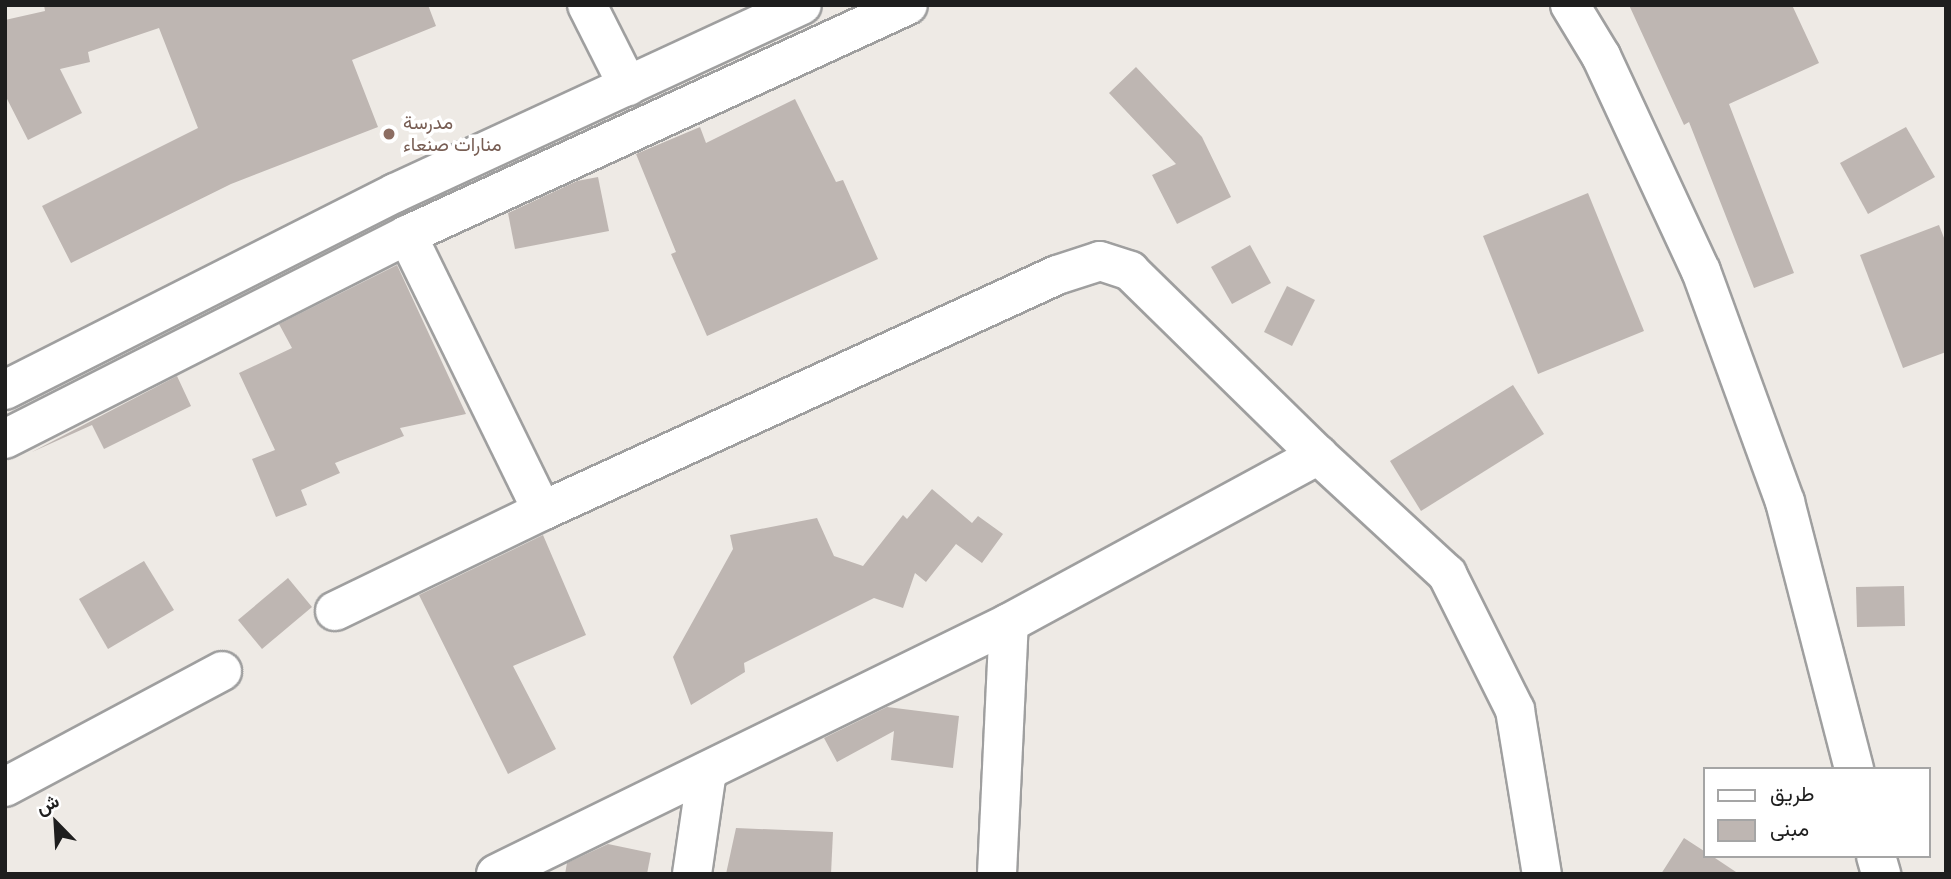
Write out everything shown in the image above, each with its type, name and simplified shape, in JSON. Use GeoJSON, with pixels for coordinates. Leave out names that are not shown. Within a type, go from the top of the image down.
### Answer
{"type":"FeatureCollection","features":[{"type":"Feature","properties":{"kind":"street"},"geometry":{"type":"LineString","coordinates":[[587,5],[628,86]]}},
{"type":"Feature","properties":{"kind":"street"},"geometry":{"type":"LineString","coordinates":[[5,390],[395,193],[802,5]]}},
{"type":"Feature","properties":{"kind":"street"},"geometry":{"type":"LineString","coordinates":[[5,439],[407,235],[908,5]]}},
{"type":"Feature","properties":{"kind":"street"},"geometry":{"type":"LineString","coordinates":[[1570,5],[1601,56],[1701,271],[1785,502],[1853,767]]}},
{"type":"Feature","properties":{"kind":"street"},"geometry":{"type":"LineString","coordinates":[[407,235],[542,511]]}},
{"type":"Feature","properties":{"kind":"street"},"geometry":{"type":"LineString","coordinates":[[335,611],[542,511],[1057,275],[1100,261],[1130,271],[1318,455],[1447,574],[1515,710],[1542,874]]}},
{"type":"Feature","properties":{"kind":"street"},"geometry":{"type":"LineString","coordinates":[[496,874],[1009,623],[1318,455]]}},
{"type":"Feature","properties":{"kind":"street"},"geometry":{"type":"LineString","coordinates":[[997,874],[1009,623]]}},
{"type":"Feature","properties":{"kind":"street"},"geometry":{"type":"LineString","coordinates":[[5,787],[222,671]]}},
{"type":"Feature","properties":{"kind":"street"},"geometry":{"type":"LineString","coordinates":[[692,874],[706,771]]}},
{"type":"Feature","properties":{"kind":"building"},"geometry":{"type":"Polygon","coordinates":[[[44,5],[428,5],[436,26],[352,60],[378,127],[231,184],[71,263],[42,206],[198,128],[159,28],[88,52],[90,62],[60,69],[82,113],[28,140],[5,95],[5,20],[45,11],[44,5]]]}},
{"type":"Feature","properties":{"kind":"building"},"geometry":{"type":"Polygon","coordinates":[[[1629,5],[1792,5],[1819,63],[1729,104],[1794,273],[1754,288],[1689,122],[1684,125],[1629,5]]]}},
{"type":"Feature","properties":{"kind":"building"},"geometry":{"type":"Polygon","coordinates":[[[1136,67],[1202,137],[1231,197],[1177,224],[1152,175],[1176,164],[1109,93],[1136,67]]]}},
{"type":"Feature","properties":{"kind":"building"},"geometry":{"type":"Polygon","coordinates":[[[795,99],[836,182],[843,180],[878,259],[707,336],[671,254],[676,252],[636,154],[700,127],[706,143],[795,99]]]}},
{"type":"Feature","properties":{"kind":"building"},"geometry":{"type":"Polygon","coordinates":[[[1906,127],[1935,177],[1868,214],[1840,163],[1906,127]]]}},
{"type":"Feature","properties":{"kind":"building"},"geometry":{"type":"Polygon","coordinates":[[[598,177],[609,231],[515,249],[508,213],[577,181],[598,177]]]}},
{"type":"Feature","properties":{"kind":"building"},"geometry":{"type":"Polygon","coordinates":[[[1588,193],[1644,331],[1538,374],[1483,236],[1588,193]]]}},
{"type":"Feature","properties":{"kind":"building"},"geometry":{"type":"Polygon","coordinates":[[[1939,225],[1946,243],[1946,352],[1903,368],[1860,255],[1939,225]]]}},
{"type":"Feature","properties":{"kind":"building"},"geometry":{"type":"Polygon","coordinates":[[[1250,245],[1271,283],[1232,304],[1211,267],[1250,245]]]}},
{"type":"Feature","properties":{"kind":"building"},"geometry":{"type":"Polygon","coordinates":[[[397,265],[466,414],[400,428],[404,436],[335,463],[340,473],[301,490],[307,505],[276,517],[252,459],[275,450],[239,373],[292,348],[279,324],[397,265]]]}},
{"type":"Feature","properties":{"kind":"building"},"geometry":{"type":"Polygon","coordinates":[[[1287,286],[1315,300],[1292,346],[1264,332],[1287,286]]]}},
{"type":"Feature","properties":{"kind":"building"},"geometry":{"type":"Polygon","coordinates":[[[177,376],[191,406],[104,449],[92,425],[32,452],[177,376]]]}},
{"type":"Feature","properties":{"kind":"building"},"geometry":{"type":"Polygon","coordinates":[[[1513,385],[1544,434],[1421,511],[1390,461],[1513,385]]]}},
{"type":"Feature","properties":{"kind":"building"},"geometry":{"type":"Polygon","coordinates":[[[932,489],[972,523],[978,516],[1003,534],[982,563],[956,544],[926,582],[915,573],[903,608],[874,598],[744,663],[745,672],[691,705],[673,657],[733,549],[730,535],[817,518],[834,556],[863,566],[903,515],[907,519],[932,489]]]}},
{"type":"Feature","properties":{"kind":"building"},"geometry":{"type":"Polygon","coordinates":[[[543,535],[586,635],[513,666],[556,749],[508,774],[419,595],[543,535]]]}},
{"type":"Feature","properties":{"kind":"building"},"geometry":{"type":"Polygon","coordinates":[[[144,561],[174,610],[108,649],[79,599],[144,561]]]}},
{"type":"Feature","properties":{"kind":"building"},"geometry":{"type":"Polygon","coordinates":[[[288,578],[312,607],[262,649],[238,620],[288,578]]]}},
{"type":"Feature","properties":{"kind":"building"},"geometry":{"type":"Polygon","coordinates":[[[1904,586],[1905,626],[1857,627],[1856,587],[1904,586]]]}},
{"type":"Feature","properties":{"kind":"building"},"geometry":{"type":"Polygon","coordinates":[[[887,707],[959,716],[953,768],[891,760],[894,731],[837,762],[824,738],[887,707]]]}},
{"type":"Feature","properties":{"kind":"building"},"geometry":{"type":"Polygon","coordinates":[[[736,828],[833,832],[831,874],[726,874],[736,828]]]}},
{"type":"Feature","properties":{"kind":"building"},"geometry":{"type":"Polygon","coordinates":[[[1684,838],[1702,850],[1702,858],[1715,858],[1739,874],[1661,874],[1684,838]]]}},
{"type":"Feature","properties":{"kind":"building"},"geometry":{"type":"Polygon","coordinates":[[[608,844],[651,853],[647,874],[565,874],[567,863],[608,844]]]}},
{"type":"Feature","properties":{"kind":"place","name":"مدرسة منارات صنعاء"},"geometry":{"type":"Point","coordinates":[389,134]}}]}
